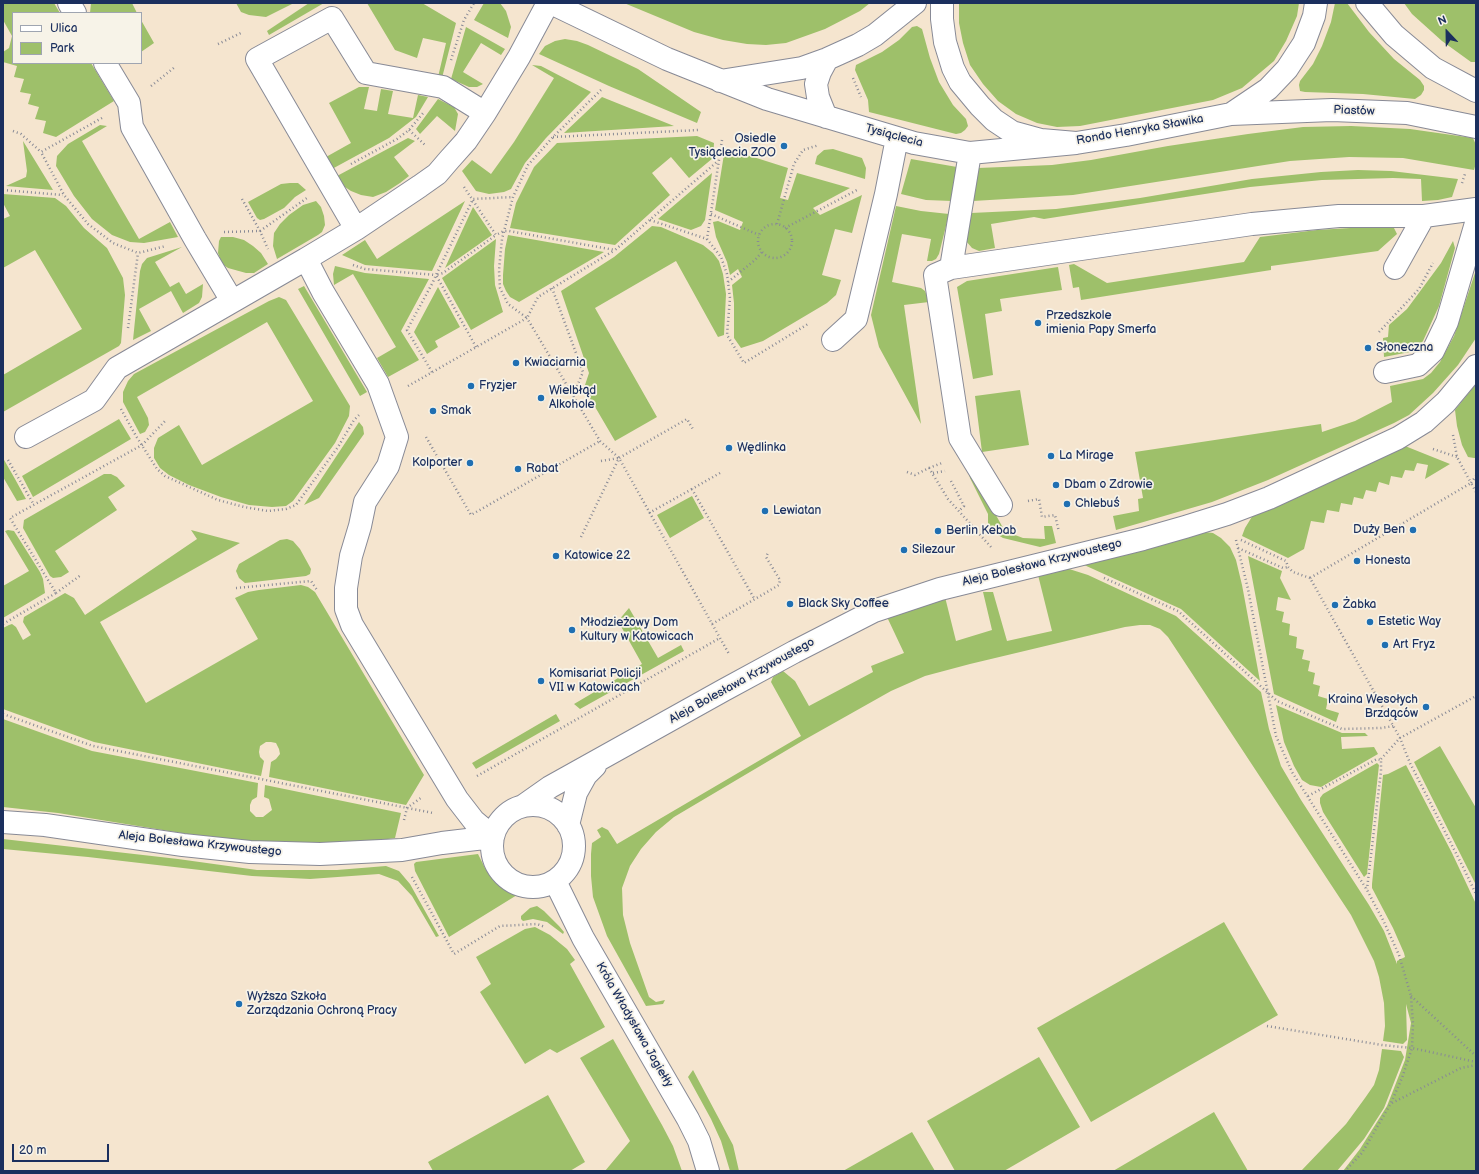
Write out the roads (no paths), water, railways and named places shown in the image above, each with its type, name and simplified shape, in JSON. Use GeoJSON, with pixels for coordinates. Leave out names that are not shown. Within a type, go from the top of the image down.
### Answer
{"type":"FeatureCollection","features":[{"type":"Feature","properties":{"kind":"street"},"geometry":{"type":"LineString","coordinates":[[68,3],[73,12]]}},
{"type":"Feature","properties":{"kind":"street"},"geometry":{"type":"LineString","coordinates":[[26,437],[94,400],[117,368],[356,229],[437,174],[466,141],[485,113],[550,3]]}},
{"type":"Feature","properties":{"kind":"street","name":"Tysiąclecia"},"geometry":{"type":"LineString","coordinates":[[550,3],[667,60],[719,81],[767,99],[914,143],[970,153],[1076,143]]}},
{"type":"Feature","properties":{"kind":"street"},"geometry":{"type":"LineString","coordinates":[[719,81],[802,68],[827,59],[876,35],[915,3]]}},
{"type":"Feature","properties":{"kind":"street","name":"Rondo Henryka Sławika"},"geometry":{"type":"LineString","coordinates":[[942,3],[942,19],[945,42],[953,68],[960,82],[980,106],[994,120],[1012,132],[1041,140],[1076,143],[1126,135],[1231,114],[1268,89],[1287,69],[1304,42],[1314,16],[1316,3]]}},
{"type":"Feature","properties":{"kind":"street"},"geometry":{"type":"LineString","coordinates":[[1367,3],[1394,35],[1433,68],[1476,91]]}},
{"type":"Feature","properties":{"kind":"street"},"geometry":{"type":"LineString","coordinates":[[356,229],[257,59],[332,18],[366,73],[443,87],[485,113]]}},
{"type":"Feature","properties":{"kind":"street"},"geometry":{"type":"LineString","coordinates":[[826,117],[818,97],[816,84],[827,59]]}},
{"type":"Feature","properties":{"kind":"street"},"geometry":{"type":"LineString","coordinates":[[106,64],[129,103],[132,127],[232,301]]}},
{"type":"Feature","properties":{"kind":"street","name":"Piastów"},"geometry":{"type":"LineString","coordinates":[[1231,114],[1332,110],[1407,113],[1476,127]]}},
{"type":"Feature","properties":{"kind":"street"},"geometry":{"type":"LineString","coordinates":[[833,340],[856,319],[886,194],[897,138]]}},
{"type":"Feature","properties":{"kind":"street"},"geometry":{"type":"LineString","coordinates":[[951,268],[970,153]]}},
{"type":"Feature","properties":{"kind":"street"},"geometry":{"type":"LineString","coordinates":[[1002,505],[960,438],[935,275],[951,268],[1252,224],[1339,216],[1424,216],[1476,209]]}},
{"type":"Feature","properties":{"kind":"street"},"geometry":{"type":"LineString","coordinates":[[1395,268],[1424,216]]}},
{"type":"Feature","properties":{"kind":"street"},"geometry":{"type":"LineString","coordinates":[[1385,372],[1418,365],[1433,351],[1447,322],[1476,223]]}},
{"type":"Feature","properties":{"kind":"street"},"geometry":{"type":"LineString","coordinates":[[306,258],[316,280],[378,384],[397,437],[388,466],[365,502],[346,588],[346,609],[352,625],[457,799],[474,820],[493,837]]}},
{"type":"Feature","properties":{"kind":"street","name":"Aleja Bolesława Krzywoustego"},"geometry":{"type":"LineString","coordinates":[[523,806],[550,787],[794,652],[874,611],[940,589],[1164,533],[1226,514],[1269,498],[1398,438],[1424,422],[1446,402],[1476,366]]}},
{"type":"Feature","properties":{"kind":"street","name":"Aleja Bolesława Krzywoustego"},"geometry":{"type":"LineString","coordinates":[[568,825],[576,793],[586,775],[601,759]]}},
{"type":"Feature","properties":{"kind":"street"},"geometry":{"type":"LineString","coordinates":[[536,805],[549,808],[560,816],[568,825],[572,834],[574,845],[573,858],[567,869],[555,881],[539,886],[526,886],[514,882],[503,874],[496,863],[492,850],[493,837],[497,826],[504,817],[513,811],[523,806],[536,805]]}},
{"type":"Feature","properties":{"kind":"street","name":"Aleja Bolesława Krzywoustego"},"geometry":{"type":"LineString","coordinates":[[3,822],[45,825],[183,845],[250,852],[320,854],[399,850],[493,837]]}},
{"type":"Feature","properties":{"kind":"street","name":"Króla Władysława Jagiełły"},"geometry":{"type":"LineString","coordinates":[[555,881],[583,938],[688,1119],[699,1141],[708,1171]]}},
{"type":"Feature","properties":{"kind":"place","name":"Osiedle Tysiąclecia ZOO"},"geometry":{"type":"Point","coordinates":[784,146]}},
{"type":"Feature","properties":{"kind":"place","name":"Przedszkole imienia Papy Smerfa"},"geometry":{"type":"Point","coordinates":[1038,323]}},
{"type":"Feature","properties":{"kind":"place","name":"Słoneczna"},"geometry":{"type":"Point","coordinates":[1368,348]}},
{"type":"Feature","properties":{"kind":"place","name":"Kwiaciarnia"},"geometry":{"type":"Point","coordinates":[516,363]}},
{"type":"Feature","properties":{"kind":"place","name":"Fryzjer"},"geometry":{"type":"Point","coordinates":[471,386]}},
{"type":"Feature","properties":{"kind":"place","name":"Wielbłąd Alkohole"},"geometry":{"type":"Point","coordinates":[541,398]}},
{"type":"Feature","properties":{"kind":"place","name":"Smak"},"geometry":{"type":"Point","coordinates":[433,411]}},
{"type":"Feature","properties":{"kind":"place","name":"Wędlinka"},"geometry":{"type":"Point","coordinates":[729,448]}},
{"type":"Feature","properties":{"kind":"place","name":"La Mirage"},"geometry":{"type":"Point","coordinates":[1051,456]}},
{"type":"Feature","properties":{"kind":"place","name":"Kolporter"},"geometry":{"type":"Point","coordinates":[470,463]}},
{"type":"Feature","properties":{"kind":"place","name":"Rabat"},"geometry":{"type":"Point","coordinates":[518,469]}},
{"type":"Feature","properties":{"kind":"place","name":"Dbam o Zdrowie"},"geometry":{"type":"Point","coordinates":[1056,485]}},
{"type":"Feature","properties":{"kind":"place","name":"Chlebuś"},"geometry":{"type":"Point","coordinates":[1067,504]}},
{"type":"Feature","properties":{"kind":"place","name":"Lewiatan"},"geometry":{"type":"Point","coordinates":[765,511]}},
{"type":"Feature","properties":{"kind":"place","name":"Duży Ben"},"geometry":{"type":"Point","coordinates":[1413,530]}},
{"type":"Feature","properties":{"kind":"place","name":"Berlin Kebab"},"geometry":{"type":"Point","coordinates":[938,531]}},
{"type":"Feature","properties":{"kind":"place","name":"Silezaur"},"geometry":{"type":"Point","coordinates":[904,550]}},
{"type":"Feature","properties":{"kind":"place","name":"Katowice 22"},"geometry":{"type":"Point","coordinates":[556,556]}},
{"type":"Feature","properties":{"kind":"place","name":"Honesta"},"geometry":{"type":"Point","coordinates":[1357,561]}},
{"type":"Feature","properties":{"kind":"place","name":"Black Sky Coffee"},"geometry":{"type":"Point","coordinates":[790,604]}},
{"type":"Feature","properties":{"kind":"place","name":"Żabka"},"geometry":{"type":"Point","coordinates":[1335,605]}},
{"type":"Feature","properties":{"kind":"place","name":"Estetic Way"},"geometry":{"type":"Point","coordinates":[1370,622]}},
{"type":"Feature","properties":{"kind":"place","name":"Młodzieżowy Dom Kultury w Katowicach"},"geometry":{"type":"Point","coordinates":[572,630]}},
{"type":"Feature","properties":{"kind":"place","name":"Art Fryz"},"geometry":{"type":"Point","coordinates":[1385,645]}},
{"type":"Feature","properties":{"kind":"place","name":"Komisariat Policji VII w Katowicach"},"geometry":{"type":"Point","coordinates":[541,681]}},
{"type":"Feature","properties":{"kind":"place","name":"Kraina Wesołych Brzdąców"},"geometry":{"type":"Point","coordinates":[1426,707]}},
{"type":"Feature","properties":{"kind":"place","name":"Wyższa Szkoła Zarządzania Ochroną Pracy"},"geometry":{"type":"Point","coordinates":[239,1004]}}]}
